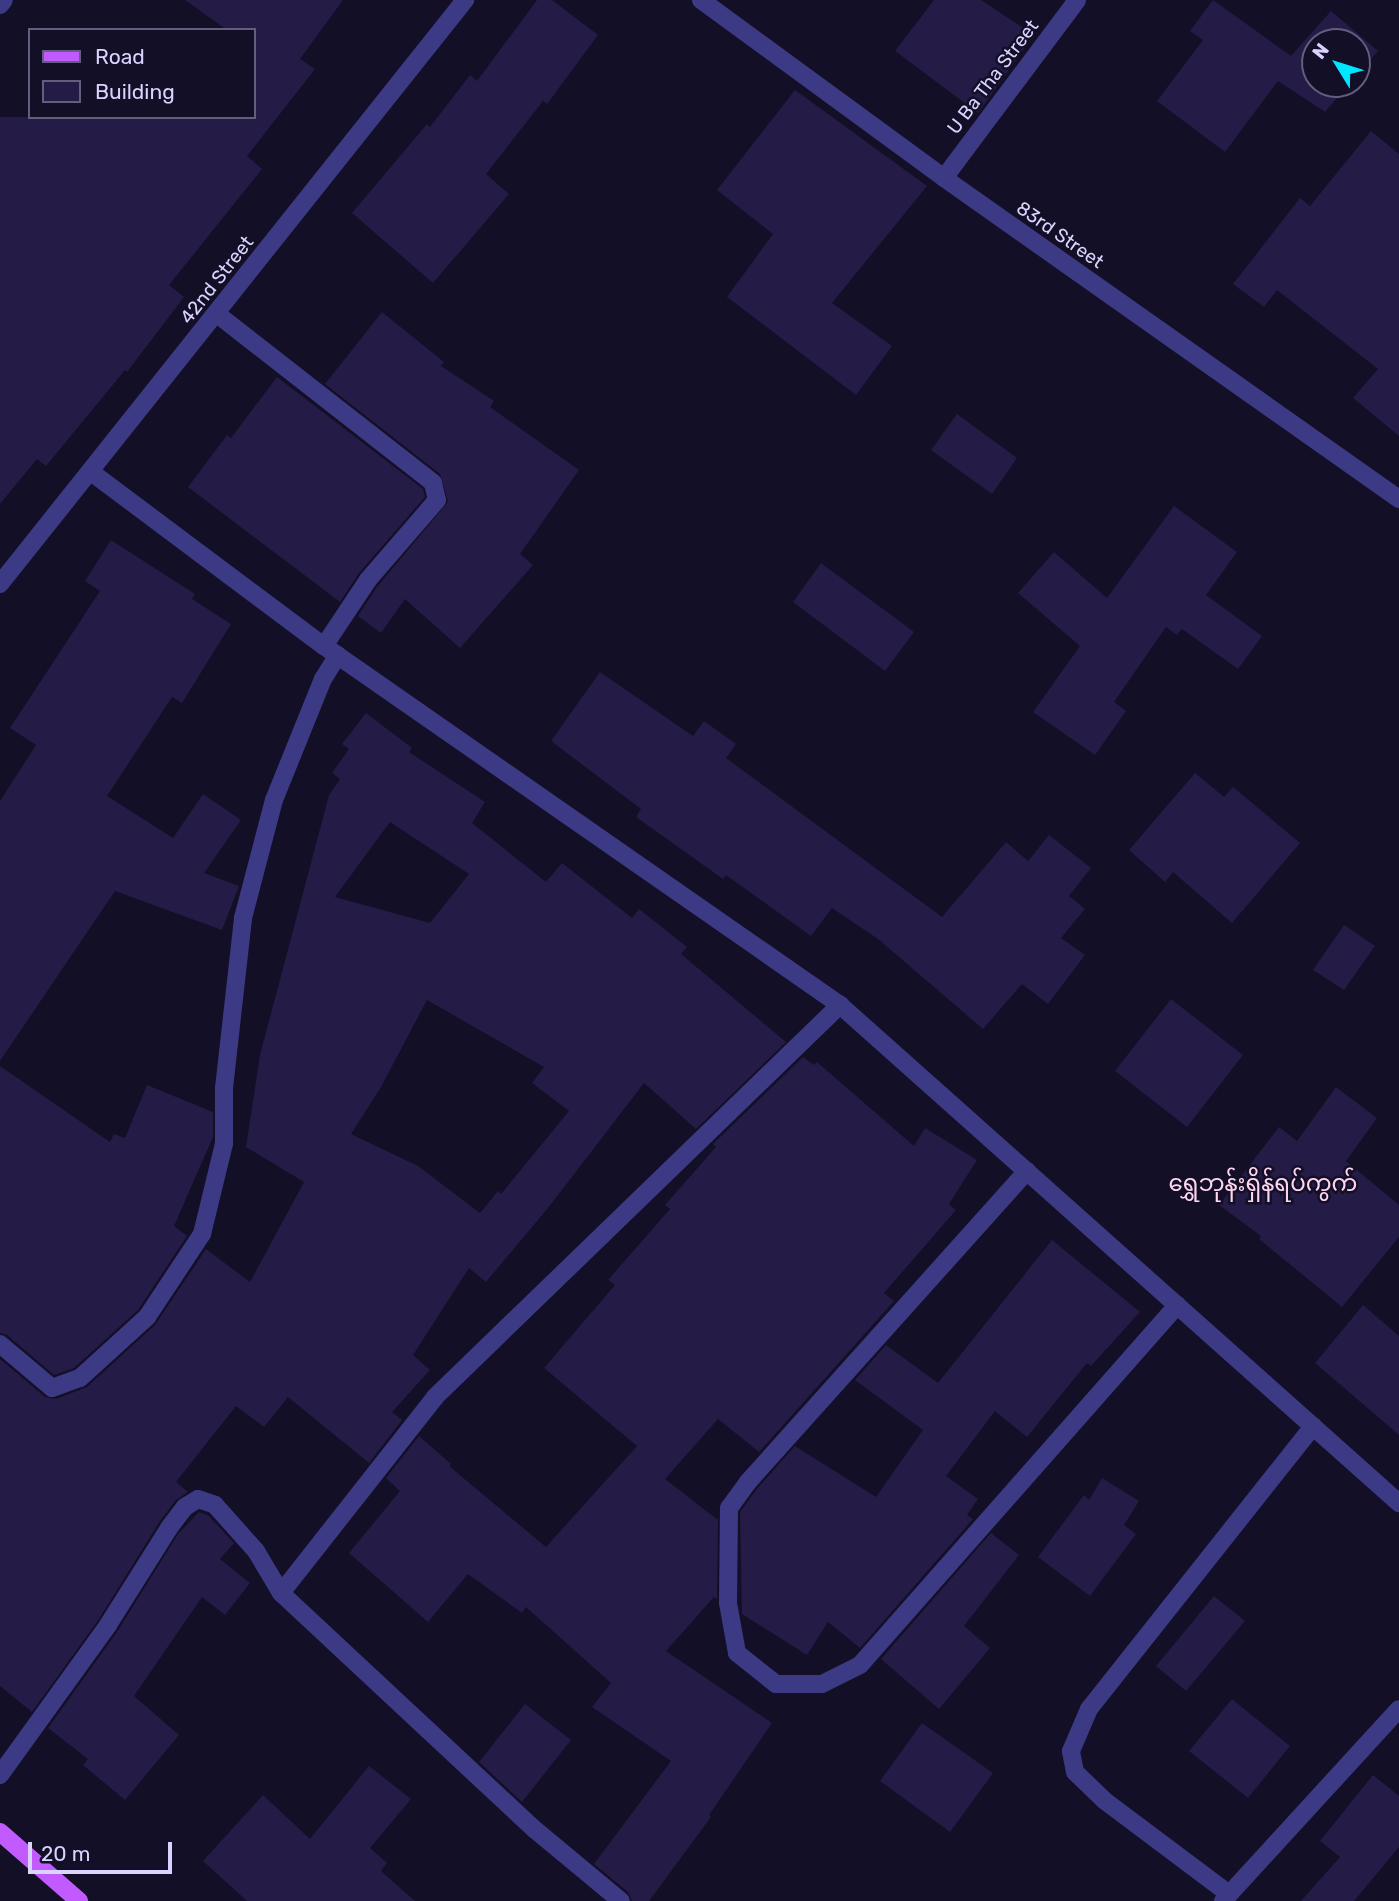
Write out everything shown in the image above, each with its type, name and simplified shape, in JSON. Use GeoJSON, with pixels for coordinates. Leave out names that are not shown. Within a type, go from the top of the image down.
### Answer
{"type":"FeatureCollection","features":[{"type":"Feature","properties":{"kind":"main road"},"geometry":{"type":"LineString","coordinates":[[0,1832],[79,1901]]}},
{"type":"Feature","properties":{"kind":"street"},"geometry":{"type":"LineString","coordinates":[[0,5],[4,0]]}},
{"type":"Feature","properties":{"kind":"street","name":"42nd Street"},"geometry":{"type":"LineString","coordinates":[[0,583],[465,0]]}},
{"type":"Feature","properties":{"kind":"street","name":"83rd Street"},"geometry":{"type":"LineString","coordinates":[[701,0],[944,178],[1397,494]]}},
{"type":"Feature","properties":{"kind":"street","name":"U Ba Tha Street"},"geometry":{"type":"LineString","coordinates":[[944,178],[1077,0]]}},
{"type":"Feature","properties":{"kind":"street"},"geometry":{"type":"LineString","coordinates":[[0,1344],[52,1388],[80,1378],[147,1317],[202,1234],[224,1144],[224,1088],[243,918],[274,800],[323,679],[331,651],[375,571],[437,500],[433,483],[217,314]]}},
{"type":"Feature","properties":{"kind":"street"},"geometry":{"type":"LineString","coordinates":[[91,472],[331,651],[840,1005],[1399,1503]]}},
{"type":"Feature","properties":{"kind":"street"},"geometry":{"type":"LineString","coordinates":[[281,1593],[435,1397],[840,1005]]}},
{"type":"Feature","properties":{"kind":"street"},"geometry":{"type":"LineString","coordinates":[[1027,1171],[748,1482],[729,1508],[728,1603],[737,1653],[776,1684],[822,1684],[860,1665],[1177,1305]]}},
{"type":"Feature","properties":{"kind":"street"},"geometry":{"type":"LineString","coordinates":[[1313,1426],[1089,1709],[1071,1751],[1075,1772],[1104,1800],[1226,1897],[1399,1709]]}},
{"type":"Feature","properties":{"kind":"street"},"geometry":{"type":"LineString","coordinates":[[0,1775],[108,1625],[143,1567],[185,1507],[198,1499],[215,1504],[256,1551],[281,1593],[533,1828],[621,1901]]}},
{"type":"Feature","properties":{"kind":"building"},"geometry":{"type":"Polygon","coordinates":[[[185,0],[343,0],[300,59],[315,69],[247,156],[262,169],[169,285],[184,297],[127,372],[125,370],[46,466],[37,459],[0,504],[0,117],[256,119],[256,28],[224,28],[185,0]]]}},
{"type":"Feature","properties":{"kind":"building"},"geometry":{"type":"Polygon","coordinates":[[[537,0],[552,0],[598,35],[547,104],[543,101],[486,174],[509,194],[433,283],[352,213],[427,124],[430,127],[470,75],[477,81],[537,0]]]}},
{"type":"Feature","properties":{"kind":"building"},"geometry":{"type":"Polygon","coordinates":[[[934,0],[981,0],[1034,35],[978,113],[895,51],[934,0]]]}},
{"type":"Feature","properties":{"kind":"building"},"geometry":{"type":"Polygon","coordinates":[[[1213,0],[1291,56],[1301,45],[1301,96],[1278,81],[1225,152],[1157,101],[1203,40],[1190,31],[1213,0]]]}},
{"type":"Feature","properties":{"kind":"building"},"geometry":{"type":"Polygon","coordinates":[[[1331,11],[1351,28],[1316,28],[1331,11]]]}},
{"type":"Feature","properties":{"kind":"building"},"geometry":{"type":"Polygon","coordinates":[[[1371,45],[1378,51],[1371,59],[1371,45]]]}},
{"type":"Feature","properties":{"kind":"building"},"geometry":{"type":"Polygon","coordinates":[[[795,90],[927,186],[832,303],[892,346],[856,395],[727,297],[773,234],[717,190],[795,90]]]}},
{"type":"Feature","properties":{"kind":"building"},"geometry":{"type":"Polygon","coordinates":[[[1304,98],[1337,98],[1325,112],[1304,98]]]}},
{"type":"Feature","properties":{"kind":"building"},"geometry":{"type":"Polygon","coordinates":[[[1371,131],[1399,154],[1399,436],[1353,398],[1378,369],[1277,290],[1264,307],[1233,284],[1300,198],[1310,206],[1371,131]]]}},
{"type":"Feature","properties":{"kind":"building"},"geometry":{"type":"Polygon","coordinates":[[[382,312],[444,362],[441,366],[494,401],[490,407],[579,470],[520,554],[533,565],[460,648],[405,599],[381,633],[358,616],[377,587],[448,502],[440,474],[325,384],[382,312]]]}},
{"type":"Feature","properties":{"kind":"building"},"geometry":{"type":"Polygon","coordinates":[[[277,377],[423,489],[425,497],[359,573],[340,602],[188,487],[227,435],[231,438],[277,377]]]}},
{"type":"Feature","properties":{"kind":"building"},"geometry":{"type":"Polygon","coordinates":[[[957,414],[1017,458],[992,494],[931,450],[957,414]]]}},
{"type":"Feature","properties":{"kind":"building"},"geometry":{"type":"Polygon","coordinates":[[[1174,506],[1237,552],[1206,595],[1262,636],[1238,669],[1182,629],[1177,635],[1166,627],[1114,702],[1126,711],[1095,755],[1033,712],[1080,646],[1018,593],[1054,552],[1107,598],[1174,506]]]}},
{"type":"Feature","properties":{"kind":"building"},"geometry":{"type":"Polygon","coordinates":[[[111,540],[195,594],[192,599],[231,624],[182,703],[172,697],[107,796],[173,838],[203,794],[241,820],[204,873],[239,886],[222,930],[115,891],[0,1061],[0,801],[36,745],[10,728],[100,591],[85,581],[111,540]]]}},
{"type":"Feature","properties":{"kind":"building"},"geometry":{"type":"Polygon","coordinates":[[[821,563],[914,632],[885,671],[793,602],[821,563]]]}},
{"type":"Feature","properties":{"kind":"building"},"geometry":{"type":"Polygon","coordinates":[[[600,672],[693,736],[704,721],[736,744],[726,758],[942,917],[1006,842],[1028,861],[1049,835],[1091,868],[1069,896],[1085,909],[1061,938],[1085,955],[1048,1004],[1022,984],[983,1029],[878,939],[832,908],[811,936],[726,875],[723,879],[636,817],[641,809],[551,741],[600,672]]]}},
{"type":"Feature","properties":{"kind":"building"},"geometry":{"type":"Polygon","coordinates":[[[366,713],[412,748],[409,752],[485,802],[472,823],[546,882],[562,863],[632,918],[639,909],[687,947],[681,954],[786,1042],[696,1129],[644,1083],[548,1208],[486,1282],[469,1268],[413,1355],[430,1370],[392,1412],[402,1420],[369,1463],[288,1397],[264,1427],[236,1406],[176,1482],[188,1492],[176,1500],[160,1521],[99,1619],[32,1712],[0,1686],[0,1359],[45,1397],[56,1399],[87,1387],[155,1325],[206,1249],[250,1282],[304,1182],[246,1147],[260,1055],[329,795],[340,779],[332,773],[349,749],[342,744],[366,713]],[[390,822],[335,897],[430,923],[469,874],[390,822]],[[427,1000],[381,1087],[351,1134],[418,1166],[480,1213],[498,1191],[501,1194],[569,1111],[532,1083],[544,1067],[427,1000]]]}},
{"type":"Feature","properties":{"kind":"building"},"geometry":{"type":"Polygon","coordinates":[[[1195,773],[1224,797],[1233,787],[1300,843],[1232,923],[1173,872],[1165,882],[1129,850],[1195,773]]]}},
{"type":"Feature","properties":{"kind":"building"},"geometry":{"type":"Polygon","coordinates":[[[1344,925],[1375,946],[1344,990],[1313,970],[1344,925]]]}},
{"type":"Feature","properties":{"kind":"building"},"geometry":{"type":"Polygon","coordinates":[[[1171,999],[1243,1055],[1187,1127],[1115,1071],[1171,999]]]}},
{"type":"Feature","properties":{"kind":"building"},"geometry":{"type":"Polygon","coordinates":[[[803,1057],[814,1065],[817,1062],[914,1146],[925,1128],[977,1160],[949,1204],[956,1210],[884,1293],[894,1301],[759,1452],[718,1419],[665,1479],[718,1520],[717,1599],[714,1597],[666,1651],[772,1723],[709,1815],[711,1817],[649,1901],[632,1901],[628,1892],[594,1864],[671,1761],[592,1707],[611,1683],[526,1607],[522,1613],[468,1574],[428,1622],[349,1553],[400,1491],[386,1478],[419,1436],[451,1464],[449,1466],[546,1547],[637,1446],[544,1368],[615,1285],[608,1280],[670,1209],[665,1205],[716,1147],[713,1144],[803,1057]]]}},
{"type":"Feature","properties":{"kind":"building"},"geometry":{"type":"Polygon","coordinates":[[[0,1066],[110,1142],[114,1134],[125,1138],[147,1085],[213,1112],[213,1137],[174,1226],[187,1236],[138,1310],[74,1368],[54,1375],[7,1335],[0,1333],[0,1066]]]}},
{"type":"Feature","properties":{"kind":"building"},"geometry":{"type":"Polygon","coordinates":[[[1336,1087],[1377,1118],[1346,1161],[1399,1205],[1399,1237],[1342,1307],[1259,1239],[1261,1236],[1219,1205],[1279,1127],[1297,1141],[1336,1087]]]}},
{"type":"Feature","properties":{"kind":"building"},"geometry":{"type":"Polygon","coordinates":[[[1052,1240],[1140,1312],[1091,1366],[1087,1363],[1027,1437],[995,1411],[946,1476],[978,1499],[967,1515],[973,1519],[860,1648],[828,1622],[807,1655],[742,1614],[740,1512],[757,1489],[795,1446],[876,1497],[923,1430],[855,1380],[886,1345],[938,1383],[1052,1240]]]}},
{"type":"Feature","properties":{"kind":"building"},"geometry":{"type":"Polygon","coordinates":[[[1363,1305],[1399,1336],[1399,1435],[1315,1363],[1363,1305]]]}},
{"type":"Feature","properties":{"kind":"building"},"geometry":{"type":"Polygon","coordinates":[[[1102,1478],[1139,1501],[1124,1525],[1136,1534],[1090,1596],[1038,1557],[1084,1495],[1089,1500],[1102,1478]]]}},
{"type":"Feature","properties":{"kind":"building"},"geometry":{"type":"Polygon","coordinates":[[[199,1512],[208,1515],[234,1543],[220,1559],[250,1583],[225,1615],[202,1597],[134,1696],[179,1735],[125,1800],[83,1765],[88,1759],[48,1728],[117,1632],[178,1534],[199,1512]]]}},
{"type":"Feature","properties":{"kind":"building"},"geometry":{"type":"Polygon","coordinates":[[[991,1533],[1019,1555],[964,1626],[990,1648],[939,1709],[881,1659],[991,1533]]]}},
{"type":"Feature","properties":{"kind":"building"},"geometry":{"type":"Polygon","coordinates":[[[1214,1596],[1245,1621],[1186,1691],[1156,1666],[1214,1596]]]}},
{"type":"Feature","properties":{"kind":"building"},"geometry":{"type":"Polygon","coordinates":[[[1232,1699],[1290,1746],[1248,1798],[1189,1751],[1232,1699]]]}},
{"type":"Feature","properties":{"kind":"building"},"geometry":{"type":"Polygon","coordinates":[[[525,1704],[571,1740],[522,1802],[479,1762],[525,1704]]]}},
{"type":"Feature","properties":{"kind":"building"},"geometry":{"type":"Polygon","coordinates":[[[922,1723],[993,1773],[950,1832],[880,1781],[922,1723]]]}},
{"type":"Feature","properties":{"kind":"building"},"geometry":{"type":"Polygon","coordinates":[[[369,1766],[411,1799],[370,1848],[387,1863],[381,1871],[415,1901],[247,1901],[203,1861],[263,1795],[310,1839],[369,1766]]]}},
{"type":"Feature","properties":{"kind":"building"},"geometry":{"type":"Polygon","coordinates":[[[1373,1775],[1399,1796],[1399,1847],[1354,1901],[1301,1901],[1340,1857],[1320,1841],[1373,1775]]]}},
{"type":"Feature","properties":{"kind":"district","name":"ရွှေဘုန်းရှိန်ရပ်ကွက်"},"geometry":{"type":"Point","coordinates":[1263,1183]}}]}
